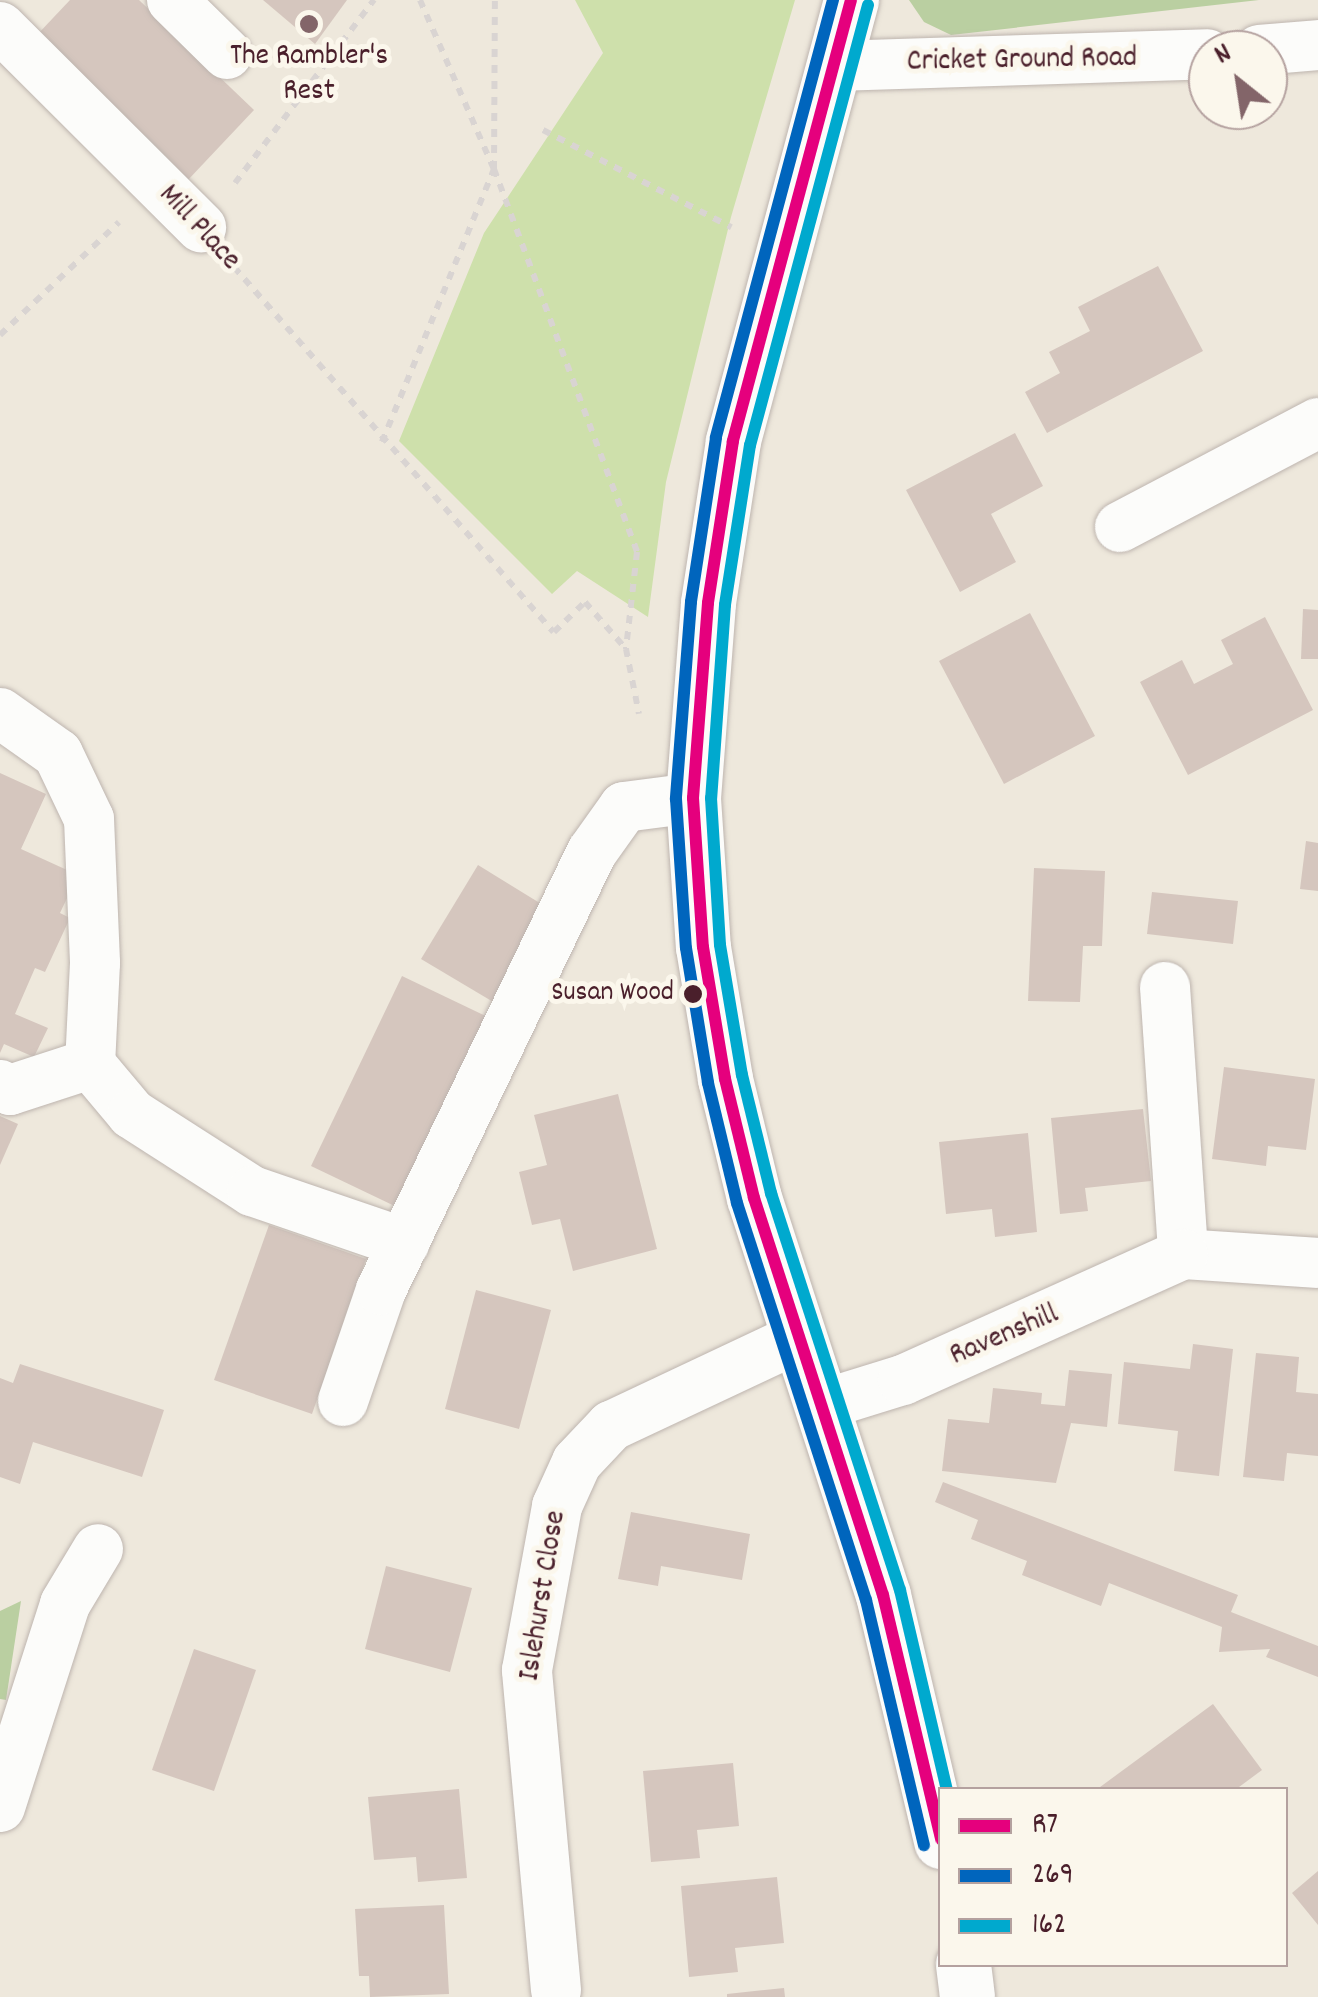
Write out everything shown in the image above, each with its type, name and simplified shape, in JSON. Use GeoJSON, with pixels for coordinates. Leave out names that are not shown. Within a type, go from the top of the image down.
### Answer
{"type":"FeatureCollection","features":[{"type":"Feature","properties":{"kind":"main road"},"geometry":{"type":"LineString","coordinates":[[851,0],[780,253],[728,477],[708,603],[694,798],[704,947],[725,1078],[798,1338],[883,1595],[938,1832]]}},
{"type":"Feature","properties":{"kind":"main road"},"geometry":{"type":"LineString","coordinates":[[962,1967],[967,1997]]}},
{"type":"Feature","properties":{"kind":"street"},"geometry":{"type":"LineString","coordinates":[[172,0],[227,54]]}},
{"type":"Feature","properties":{"kind":"street","name":"Mill Place"},"geometry":{"type":"LineString","coordinates":[[0,28],[201,227]]}},
{"type":"Feature","properties":{"kind":"street"},"geometry":{"type":"LineString","coordinates":[[1288,48],[1318,45]]}},
{"type":"Feature","properties":{"kind":"street","name":"Cricket Ground Road"},"geometry":{"type":"LineString","coordinates":[[835,66],[1188,55]]}},
{"type":"Feature","properties":{"kind":"street"},"geometry":{"type":"LineString","coordinates":[[1120,527],[1318,423]]}},
{"type":"Feature","properties":{"kind":"street"},"geometry":{"type":"LineString","coordinates":[[0,713],[58,754],[89,818],[95,963],[90,1064],[132,1114],[252,1191],[404,1243]]}},
{"type":"Feature","properties":{"kind":"street"},"geometry":{"type":"LineString","coordinates":[[343,1401],[404,1243],[592,852],[624,808],[694,798]]}},
{"type":"Feature","properties":{"kind":"street"},"geometry":{"type":"LineString","coordinates":[[1165,987],[1183,1254]]}},
{"type":"Feature","properties":{"kind":"street"},"geometry":{"type":"LineString","coordinates":[[0,1085],[10,1090],[90,1064]]}},
{"type":"Feature","properties":{"kind":"street","name":"Ravenshill"},"geometry":{"type":"LineString","coordinates":[[822,1405],[903,1380],[1183,1254],[1318,1263]]}},
{"type":"Feature","properties":{"kind":"street","name":"Islehurst Close"},"geometry":{"type":"LineString","coordinates":[[556,1990],[528,1670],[557,1506],[577,1462],[611,1426],[798,1338]]}},
{"type":"Feature","properties":{"kind":"street"},"geometry":{"type":"LineString","coordinates":[[0,1807],[65,1604],[98,1549]]}},
{"type":"Feature","properties":{"kind":"path"},"geometry":{"type":"LineString","coordinates":[[201,227],[374,0]]}},
{"type":"Feature","properties":{"kind":"path"},"geometry":{"type":"LineString","coordinates":[[420,0],[494,169],[637,552],[626,650]]}},
{"type":"Feature","properties":{"kind":"path"},"geometry":{"type":"LineString","coordinates":[[382,442],[494,169],[494,0]]}},
{"type":"Feature","properties":{"kind":"path"},"geometry":{"type":"LineString","coordinates":[[543,130],[780,253]]}},
{"type":"Feature","properties":{"kind":"path","name":"Mill Place"},"geometry":{"type":"LineString","coordinates":[[0,334],[123,219]]}},
{"type":"Feature","properties":{"kind":"path","name":"Mill Place"},"geometry":{"type":"LineString","coordinates":[[201,227],[382,442],[554,632],[585,602],[626,650],[643,734],[640,805]]}},
{"type":"Feature","properties":{"kind":"green space"},"geometry":{"type":"Polygon","coordinates":[[[575,0],[795,0],[731,217],[666,482],[648,617],[577,571],[552,594],[399,441],[484,233],[603,53],[575,0]]]}},
{"type":"Feature","properties":{"kind":"green space"},"geometry":{"type":"Polygon","coordinates":[[[909,0],[1259,0],[951,35],[924,22],[909,0]]]}},
{"type":"Feature","properties":{"kind":"green space"},"geometry":{"type":"Polygon","coordinates":[[[21,1601],[6,1700],[0,1699],[0,1611],[21,1601]]]}},
{"type":"Feature","properties":{"kind":"building"},"geometry":{"type":"Polygon","coordinates":[[[70,0],[139,0],[254,110],[187,181],[36,36],[70,0]]]}},
{"type":"Feature","properties":{"kind":"building","name":"The Rambler's Rest"},"geometry":{"type":"Polygon","coordinates":[[[263,0],[347,0],[315,44],[263,0]]]}},
{"type":"Feature","properties":{"kind":"building"},"geometry":{"type":"Polygon","coordinates":[[[1158,266],[1203,351],[1047,433],[1025,392],[1060,373],[1049,352],[1090,331],[1078,307],[1158,266]]]}},
{"type":"Feature","properties":{"kind":"building"},"geometry":{"type":"Polygon","coordinates":[[[1015,433],[1043,486],[991,514],[1016,562],[960,592],[906,490],[1015,433]]]}},
{"type":"Feature","properties":{"kind":"building"},"geometry":{"type":"Polygon","coordinates":[[[1303,609],[1318,610],[1318,659],[1301,659],[1303,609]]]}},
{"type":"Feature","properties":{"kind":"building"},"geometry":{"type":"Polygon","coordinates":[[[1030,613],[1095,736],[1004,784],[939,661],[1030,613]]]}},
{"type":"Feature","properties":{"kind":"building"},"geometry":{"type":"Polygon","coordinates":[[[1265,617],[1313,710],[1188,775],[1140,682],[1182,660],[1194,684],[1233,664],[1221,640],[1265,617]]]}},
{"type":"Feature","properties":{"kind":"building"},"geometry":{"type":"Polygon","coordinates":[[[0,773],[46,794],[21,849],[78,875],[60,913],[70,918],[45,972],[35,968],[15,1014],[48,1028],[34,1057],[4,1044],[0,1053],[0,773]]]}},
{"type":"Feature","properties":{"kind":"building"},"geometry":{"type":"Polygon","coordinates":[[[1306,841],[1318,843],[1318,891],[1300,889],[1306,841]]]}},
{"type":"Feature","properties":{"kind":"building"},"geometry":{"type":"Polygon","coordinates":[[[478,865],[556,913],[500,1006],[421,959],[478,865]]]}},
{"type":"Feature","properties":{"kind":"building"},"geometry":{"type":"Polygon","coordinates":[[[1034,868],[1105,871],[1102,946],[1083,946],[1080,1002],[1028,1001],[1034,868]]]}},
{"type":"Feature","properties":{"kind":"building"},"geometry":{"type":"Polygon","coordinates":[[[1152,892],[1238,901],[1233,944],[1147,934],[1152,892]]]}},
{"type":"Feature","properties":{"kind":"building"},"geometry":{"type":"Polygon","coordinates":[[[402,976],[494,1020],[403,1210],[311,1166],[402,976]]]}},
{"type":"Feature","properties":{"kind":"building"},"geometry":{"type":"Polygon","coordinates":[[[1224,1067],[1315,1079],[1306,1150],[1268,1146],[1266,1166],[1212,1159],[1224,1067]]]}},
{"type":"Feature","properties":{"kind":"building"},"geometry":{"type":"Polygon","coordinates":[[[618,1094],[657,1249],[573,1271],[560,1219],[532,1225],[519,1172],[547,1165],[534,1115],[618,1094]]]}},
{"type":"Feature","properties":{"kind":"building"},"geometry":{"type":"Polygon","coordinates":[[[1143,1109],[1151,1181],[1085,1188],[1088,1211],[1060,1214],[1051,1118],[1143,1109]]]}},
{"type":"Feature","properties":{"kind":"building"},"geometry":{"type":"Polygon","coordinates":[[[0,1116],[18,1124],[0,1165],[0,1116]]]}},
{"type":"Feature","properties":{"kind":"building"},"geometry":{"type":"Polygon","coordinates":[[[1028,1133],[1037,1232],[995,1237],[992,1209],[946,1214],[939,1142],[1028,1133]]]}},
{"type":"Feature","properties":{"kind":"building"},"geometry":{"type":"Polygon","coordinates":[[[269,1225],[366,1259],[312,1414],[214,1380],[269,1225]]]}},
{"type":"Feature","properties":{"kind":"building"},"geometry":{"type":"Polygon","coordinates":[[[476,1290],[551,1310],[519,1429],[445,1409],[476,1290]]]}},
{"type":"Feature","properties":{"kind":"building"},"geometry":{"type":"Polygon","coordinates":[[[1193,1344],[1233,1349],[1219,1476],[1174,1471],[1178,1431],[1118,1424],[1124,1362],[1190,1369],[1193,1344]]]}},
{"type":"Feature","properties":{"kind":"building"},"geometry":{"type":"Polygon","coordinates":[[[1256,1353],[1299,1357],[1296,1392],[1318,1394],[1318,1456],[1287,1453],[1284,1481],[1243,1477],[1256,1353]]]}},
{"type":"Feature","properties":{"kind":"building"},"geometry":{"type":"Polygon","coordinates":[[[20,1364],[164,1410],[142,1477],[33,1442],[20,1484],[0,1477],[0,1378],[13,1383],[20,1364]]]}},
{"type":"Feature","properties":{"kind":"building"},"geometry":{"type":"Polygon","coordinates":[[[1069,1370],[1112,1374],[1107,1427],[1071,1423],[1056,1483],[942,1471],[948,1419],[989,1423],[993,1388],[1042,1393],[1041,1404],[1065,1406],[1069,1370]]]}},
{"type":"Feature","properties":{"kind":"building"},"geometry":{"type":"Polygon","coordinates":[[[943,1482],[1238,1595],[1231,1612],[1318,1646],[1318,1677],[1266,1657],[1270,1649],[1219,1652],[1222,1627],[1109,1583],[1101,1606],[1022,1575],[1027,1561],[971,1539],[978,1520],[935,1502],[943,1482]]]}},
{"type":"Feature","properties":{"kind":"building"},"geometry":{"type":"Polygon","coordinates":[[[631,1512],[750,1534],[742,1580],[661,1566],[658,1586],[618,1579],[631,1512]]]}},
{"type":"Feature","properties":{"kind":"building"},"geometry":{"type":"Polygon","coordinates":[[[386,1566],[472,1588],[450,1672],[365,1649],[386,1566]]]}},
{"type":"Feature","properties":{"kind":"building"},"geometry":{"type":"Polygon","coordinates":[[[194,1649],[256,1670],[214,1791],[152,1770],[194,1649]]]}},
{"type":"Feature","properties":{"kind":"building"},"geometry":{"type":"Polygon","coordinates":[[[1213,1704],[1262,1770],[1239,1787],[1100,1787],[1213,1704]]]}},
{"type":"Feature","properties":{"kind":"building"},"geometry":{"type":"Polygon","coordinates":[[[733,1763],[739,1826],[697,1830],[700,1858],[651,1862],[643,1771],[733,1763]]]}},
{"type":"Feature","properties":{"kind":"building"},"geometry":{"type":"Polygon","coordinates":[[[459,1789],[467,1878],[418,1882],[416,1857],[374,1860],[368,1797],[459,1789]]]}},
{"type":"Feature","properties":{"kind":"building"},"geometry":{"type":"Polygon","coordinates":[[[1318,1871],[1318,1925],[1292,1893],[1318,1871]]]}},
{"type":"Feature","properties":{"kind":"building"},"geometry":{"type":"Polygon","coordinates":[[[777,1877],[784,1943],[735,1948],[738,1972],[689,1977],[681,1886],[777,1877]]]}},
{"type":"Feature","properties":{"kind":"building"},"geometry":{"type":"Polygon","coordinates":[[[444,1905],[449,1994],[370,1997],[369,1976],[359,1976],[355,1909],[444,1905]]]}},
{"type":"Feature","properties":{"kind":"building"},"geometry":{"type":"Polygon","coordinates":[[[784,1988],[785,1997],[727,1997],[727,1994],[784,1988]]]}},
{"type":"Feature","properties":{"kind":"transit line","name":"269"},"geometry":{"type":"LineString","coordinates":[[833,0],[716,438],[691,602],[676,799],[686,948],[708,1083],[737,1203],[866,1600],[924,1845]]}},
{"type":"Feature","properties":{"kind":"transit line","name":"R7"},"geometry":{"type":"LineString","coordinates":[[851,0],[733,441],[708,603],[693,798],[703,947],[725,1079],[754,1198],[883,1595],[938,1826]]}},
{"type":"Feature","properties":{"kind":"transit line","name":"162"},"geometry":{"type":"LineString","coordinates":[[868,5],[750,445],[725,605],[711,798],[720,945],[742,1075],[771,1193],[900,1590],[946,1787]]}},
{"type":"Feature","properties":{"kind":"place","name":"The Rambler's Rest"},"geometry":{"type":"Point","coordinates":[309,24]}},
{"type":"Feature","properties":{"kind":"place","name":"Susan Wood"},"geometry":{"type":"Point","coordinates":[693,994]}}]}
